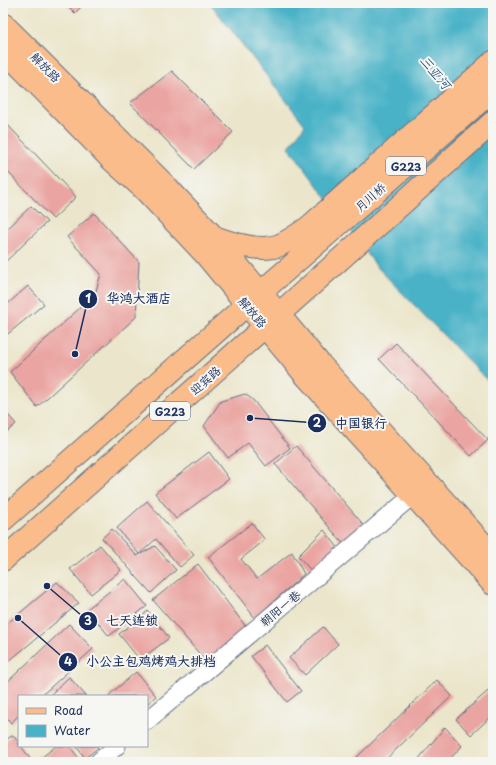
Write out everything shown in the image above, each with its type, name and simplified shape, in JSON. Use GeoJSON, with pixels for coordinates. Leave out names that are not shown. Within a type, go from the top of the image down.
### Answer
{"type":"FeatureCollection","features":[{"type":"Feature","properties":{"kind":"main road","name":"解放路"},"geometry":{"type":"LineString","coordinates":[[3,24],[166,186],[214,237],[253,299]]}},
{"type":"Feature","properties":{"kind":"main road","name":"解放路"},"geometry":{"type":"LineString","coordinates":[[3,49],[112,160],[148,194],[204,254],[253,299],[271,320],[320,364],[493,555]]}},
{"type":"Feature","properties":{"kind":"main road"},"geometry":{"type":"LineString","coordinates":[[214,237],[233,244],[257,248],[279,245],[315,234],[493,62]]}},
{"type":"Feature","properties":{"kind":"main road","name":"月川桥"},"geometry":{"type":"LineString","coordinates":[[315,234],[493,90]]}},
{"type":"Feature","properties":{"kind":"main road","name":"迎宾路"},"geometry":{"type":"LineString","coordinates":[[3,560],[493,122]]}},
{"type":"Feature","properties":{"kind":"main road","name":"G223"},"geometry":{"type":"LineString","coordinates":[[3,520],[253,299],[315,234]]}},
{"type":"Feature","properties":{"kind":"main road","name":"解放路"},"geometry":{"type":"LineString","coordinates":[[271,320],[306,376],[412,496],[493,584]]}},
{"type":"Feature","properties":{"kind":"street","name":"朝阳一巷"},"geometry":{"type":"LineString","coordinates":[[148,720],[412,496]]}},
{"type":"Feature","properties":{"kind":"street"},"geometry":{"type":"LineString","coordinates":[[98,762],[116,747]]}},
{"type":"Feature","properties":{"kind":"water","name":"三亚河"},"geometry":{"type":"Polygon","coordinates":[[[210,3],[493,3],[493,386],[377,267],[289,147],[305,125],[210,3]]]}},
{"type":"Feature","properties":{"kind":"building"},"geometry":{"type":"Polygon","coordinates":[[[65,3],[85,3],[75,13],[65,3]]]}},
{"type":"Feature","properties":{"kind":"building"},"geometry":{"type":"Polygon","coordinates":[[[172,71],[233,132],[194,169],[130,103],[172,71]]]}},
{"type":"Feature","properties":{"kind":"building"},"geometry":{"type":"Polygon","coordinates":[[[3,120],[76,197],[53,219],[3,167],[3,120]]]}},
{"type":"Feature","properties":{"kind":"building"},"geometry":{"type":"Polygon","coordinates":[[[31,206],[47,222],[3,264],[3,233],[31,206]]]}},
{"type":"Feature","properties":{"kind":"building"},"geometry":{"type":"Polygon","coordinates":[[[94,213],[139,262],[136,317],[37,407],[10,372],[95,294],[101,274],[67,237],[94,213]]]}},
{"type":"Feature","properties":{"kind":"building"},"geometry":{"type":"Polygon","coordinates":[[[28,286],[44,304],[3,338],[3,308],[28,286]]]}},
{"type":"Feature","properties":{"kind":"building"},"geometry":{"type":"Polygon","coordinates":[[[396,343],[488,440],[471,456],[379,359],[396,343]]]}},
{"type":"Feature","properties":{"kind":"building"},"geometry":{"type":"Polygon","coordinates":[[[245,394],[253,400],[290,448],[266,466],[248,443],[228,458],[204,426],[221,401],[245,394]]]}},
{"type":"Feature","properties":{"kind":"building"},"geometry":{"type":"Polygon","coordinates":[[[3,409],[16,424],[3,435],[3,409]]]}},
{"type":"Feature","properties":{"kind":"building"},"geometry":{"type":"Polygon","coordinates":[[[296,446],[368,530],[347,548],[275,464],[296,446]]]}},
{"type":"Feature","properties":{"kind":"building"},"geometry":{"type":"Polygon","coordinates":[[[209,452],[229,479],[176,519],[155,493],[209,452]]]}},
{"type":"Feature","properties":{"kind":"building"},"geometry":{"type":"Polygon","coordinates":[[[147,501],[194,555],[180,567],[156,539],[139,554],[117,528],[147,501]]]}},
{"type":"Feature","properties":{"kind":"building"},"geometry":{"type":"Polygon","coordinates":[[[252,523],[265,540],[241,559],[257,579],[292,552],[304,574],[255,618],[208,557],[252,523]]]}},
{"type":"Feature","properties":{"kind":"building"},"geometry":{"type":"Polygon","coordinates":[[[112,529],[137,556],[155,546],[176,570],[151,593],[102,538],[112,529]]]}},
{"type":"Feature","properties":{"kind":"building"},"geometry":{"type":"Polygon","coordinates":[[[324,530],[340,550],[317,577],[298,556],[324,530]]]}},
{"type":"Feature","properties":{"kind":"building"},"geometry":{"type":"Polygon","coordinates":[[[100,545],[121,570],[91,594],[70,569],[100,545]]]}},
{"type":"Feature","properties":{"kind":"building"},"geometry":{"type":"Polygon","coordinates":[[[198,564],[250,632],[210,666],[153,600],[198,564]]]}},
{"type":"Feature","properties":{"kind":"building"},"geometry":{"type":"Polygon","coordinates":[[[125,579],[147,606],[109,636],[87,609],[125,579]]]}},
{"type":"Feature","properties":{"kind":"building"},"geometry":{"type":"Polygon","coordinates":[[[57,582],[79,603],[3,666],[3,627],[57,582]]]}},
{"type":"Feature","properties":{"kind":"building"},"geometry":{"type":"Polygon","coordinates":[[[148,611],[169,638],[140,660],[119,634],[148,611]]]}},
{"type":"Feature","properties":{"kind":"building"},"geometry":{"type":"Polygon","coordinates":[[[69,624],[93,649],[42,695],[18,695],[18,716],[11,723],[3,713],[3,686],[69,624]]]}},
{"type":"Feature","properties":{"kind":"building"},"geometry":{"type":"Polygon","coordinates":[[[323,627],[338,644],[305,675],[289,658],[323,627]]]}},
{"type":"Feature","properties":{"kind":"building"},"geometry":{"type":"Polygon","coordinates":[[[265,645],[301,691],[287,702],[251,656],[265,645]]]}},
{"type":"Feature","properties":{"kind":"building"},"geometry":{"type":"Polygon","coordinates":[[[136,672],[156,696],[148,703],[148,695],[109,695],[136,672]]]}},
{"type":"Feature","properties":{"kind":"building"},"geometry":{"type":"Polygon","coordinates":[[[69,677],[85,695],[50,695],[69,677]]]}},
{"type":"Feature","properties":{"kind":"building"},"geometry":{"type":"Polygon","coordinates":[[[437,680],[452,696],[383,762],[360,762],[356,758],[437,680]]]}},
{"type":"Feature","properties":{"kind":"building"},"geometry":{"type":"Polygon","coordinates":[[[488,691],[493,697],[493,715],[471,735],[456,719],[488,691]]]}},
{"type":"Feature","properties":{"kind":"building"},"geometry":{"type":"Polygon","coordinates":[[[445,727],[462,746],[447,762],[418,762],[417,761],[445,727]]]}},
{"type":"Feature","properties":{"kind":"building"},"geometry":{"type":"Polygon","coordinates":[[[13,735],[18,742],[18,747],[22,747],[31,760],[28,762],[3,762],[3,742],[13,735]]]}},
{"type":"Feature","properties":{"kind":"building"},"geometry":{"type":"Polygon","coordinates":[[[55,747],[70,747],[82,762],[36,762],[55,747]]]}},
{"type":"Feature","properties":{"kind":"building"},"geometry":{"type":"Polygon","coordinates":[[[77,747],[98,747],[98,748],[85,758],[77,747]]]}},
{"type":"Feature","properties":{"kind":"place","name":"华鸿大酒店"},"geometry":{"type":"Point","coordinates":[75,354]}},
{"type":"Feature","properties":{"kind":"place","name":"中国银行"},"geometry":{"type":"Point","coordinates":[250,418]}},
{"type":"Feature","properties":{"kind":"place","name":"七天连锁"},"geometry":{"type":"Point","coordinates":[47,586]}},
{"type":"Feature","properties":{"kind":"place","name":"小公主包鸡烤鸡大排档"},"geometry":{"type":"Point","coordinates":[18,618]}}]}
